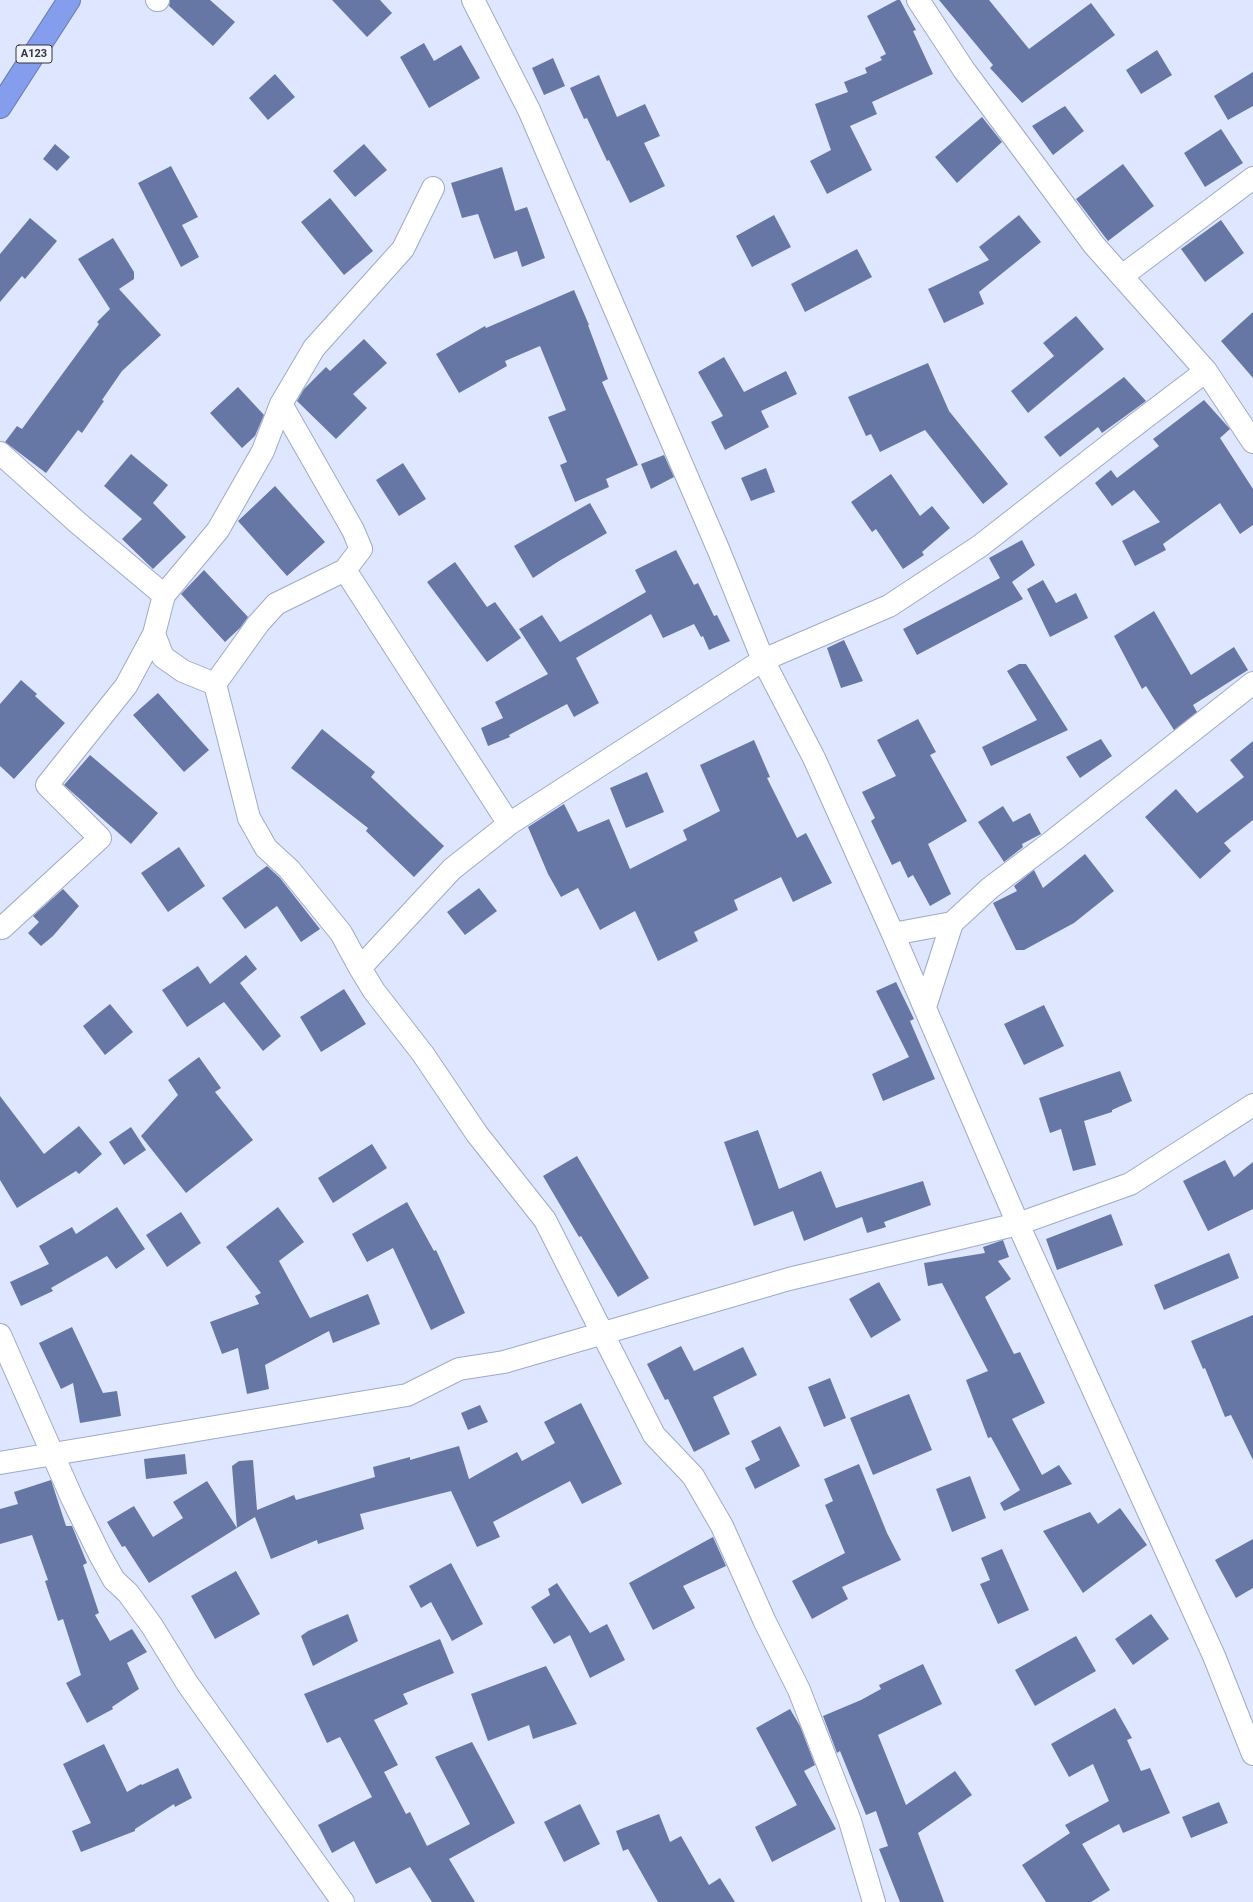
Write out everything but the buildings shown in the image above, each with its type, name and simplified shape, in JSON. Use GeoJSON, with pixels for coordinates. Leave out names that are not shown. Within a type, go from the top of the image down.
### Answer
{"type":"FeatureCollection","features":[{"type":"Feature","properties":{"kind":"highway","name":"A123"},"geometry":{"type":"LineString","coordinates":[[0,107],[69,0]]}},
{"type":"Feature","properties":{"kind":"street"},"geometry":{"type":"LineString","coordinates":[[473,0],[529,110],[716,544],[763,660],[814,758],[893,934],[1018,1224],[1214,1656],[1253,1754]]}},
{"type":"Feature","properties":{"kind":"street"},"geometry":{"type":"LineString","coordinates":[[918,0],[964,70],[1094,245],[1206,371],[1253,442]]}},
{"type":"Feature","properties":{"kind":"street"},"geometry":{"type":"LineString","coordinates":[[1122,276],[1253,178]]}},
{"type":"Feature","properties":{"kind":"street"},"geometry":{"type":"LineString","coordinates":[[0,926],[2,928],[100,838],[48,785],[126,686],[154,634],[164,595],[218,530],[263,451],[281,404],[314,348],[403,249],[434,188]]}},
{"type":"Feature","properties":{"kind":"street"},"geometry":{"type":"LineString","coordinates":[[360,968],[452,869],[509,824],[763,660],[896,602],[980,546],[1206,371]]}},
{"type":"Feature","properties":{"kind":"street"},"geometry":{"type":"LineString","coordinates":[[281,404],[353,530],[361,548],[345,570],[276,604],[258,624],[215,684],[236,773],[249,818],[266,848],[289,869],[341,933],[374,991],[423,1054],[477,1134],[545,1220],[654,1435],[693,1476],[722,1526],[765,1622],[799,1690],[850,1821],[874,1902]]}},
{"type":"Feature","properties":{"kind":"street"},"geometry":{"type":"LineString","coordinates":[[0,453],[78,523],[164,595]]}},
{"type":"Feature","properties":{"kind":"street"},"geometry":{"type":"LineString","coordinates":[[345,570],[509,824]]}},
{"type":"Feature","properties":{"kind":"street"},"geometry":{"type":"LineString","coordinates":[[154,634],[163,657],[183,671],[215,684]]}},
{"type":"Feature","properties":{"kind":"street"},"geometry":{"type":"LineString","coordinates":[[925,1007],[952,924],[990,888],[1065,832],[1253,683]]}},
{"type":"Feature","properties":{"kind":"street"},"geometry":{"type":"LineString","coordinates":[[893,934],[952,924]]}},
{"type":"Feature","properties":{"kind":"street"},"geometry":{"type":"LineString","coordinates":[[0,1463],[407,1395],[459,1369],[504,1362],[789,1279],[1018,1224],[1130,1184],[1253,1105]]}},
{"type":"Feature","properties":{"kind":"street"},"geometry":{"type":"LineString","coordinates":[[0,1335],[52,1454],[96,1548],[114,1580],[128,1594],[152,1626],[187,1683],[343,1902]]}}]}
